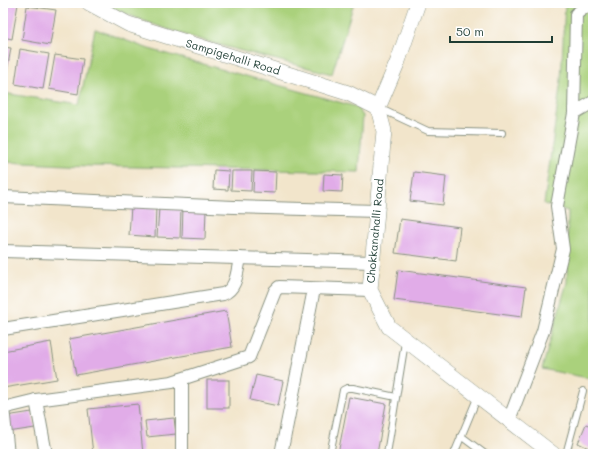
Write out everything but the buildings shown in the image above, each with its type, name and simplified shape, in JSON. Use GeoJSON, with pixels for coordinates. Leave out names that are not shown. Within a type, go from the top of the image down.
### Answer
{"type":"FeatureCollection","features":[{"type":"Feature","properties":{"kind":"street","name":"Sampigehalli Road"},"geometry":{"type":"LineString","coordinates":[[89,3],[128,24],[348,93],[378,108]]}},
{"type":"Feature","properties":{"kind":"street"},"geometry":{"type":"LineString","coordinates":[[378,108],[398,61],[418,3]]}},
{"type":"Feature","properties":{"kind":"street"},"geometry":{"type":"LineString","coordinates":[[508,420],[543,331],[563,249],[557,206],[574,113],[576,14],[591,3]]}},
{"type":"Feature","properties":{"kind":"street"},"geometry":{"type":"LineString","coordinates":[[574,113],[593,102]]}},
{"type":"Feature","properties":{"kind":"street","name":"Chokkanahalli Road"},"geometry":{"type":"LineString","coordinates":[[378,108],[384,132],[370,290],[389,327],[553,454]]}},
{"type":"Feature","properties":{"kind":"street"},"geometry":{"type":"LineString","coordinates":[[3,197],[234,207],[377,211]]}},
{"type":"Feature","properties":{"kind":"street"},"geometry":{"type":"LineString","coordinates":[[3,251],[372,262]]}},
{"type":"Feature","properties":{"kind":"street"},"geometry":{"type":"LineString","coordinates":[[3,329],[223,294],[228,292],[233,286],[240,258]]}},
{"type":"Feature","properties":{"kind":"street"},"geometry":{"type":"LineString","coordinates":[[8,454],[3,408],[36,400],[172,382],[249,358],[276,288],[284,286],[314,289],[370,290]]}},
{"type":"Feature","properties":{"kind":"street"},"geometry":{"type":"LineString","coordinates":[[281,454],[314,289]]}},
{"type":"Feature","properties":{"kind":"street"},"geometry":{"type":"LineString","coordinates":[[182,379],[182,454]]}},
{"type":"Feature","properties":{"kind":"street"},"geometry":{"type":"LineString","coordinates":[[36,400],[46,454]]}},
{"type":"Feature","properties":{"kind":"lane"},"geometry":{"type":"LineString","coordinates":[[378,108],[428,132],[502,133]]}},
{"type":"Feature","properties":{"kind":"lane"},"geometry":{"type":"LineString","coordinates":[[387,454],[405,340]]}},
{"type":"Feature","properties":{"kind":"lane"},"geometry":{"type":"LineString","coordinates":[[330,454],[343,390],[353,388],[396,397]]}},
{"type":"Feature","properties":{"kind":"lane"},"geometry":{"type":"LineString","coordinates":[[566,454],[582,391]]}},
{"type":"Feature","properties":{"kind":"lane"},"geometry":{"type":"LineString","coordinates":[[454,454],[478,396]]}},
{"type":"Feature","properties":{"kind":"lane"},"geometry":{"type":"LineString","coordinates":[[461,436],[485,454]]}},
{"type":"Feature","properties":{"kind":"green space"},"geometry":{"type":"Polygon","coordinates":[[[102,3],[354,3],[332,74],[215,44],[157,26],[102,3]]]}},
{"type":"Feature","properties":{"kind":"green space"},"geometry":{"type":"Polygon","coordinates":[[[565,3],[593,3],[593,379],[542,369],[567,282],[568,211],[544,204],[561,80],[565,3]]]}},
{"type":"Feature","properties":{"kind":"green space"},"geometry":{"type":"Polygon","coordinates":[[[95,29],[149,49],[357,107],[363,116],[359,172],[88,166],[3,162],[3,93],[79,105],[95,29]]]}}]}
